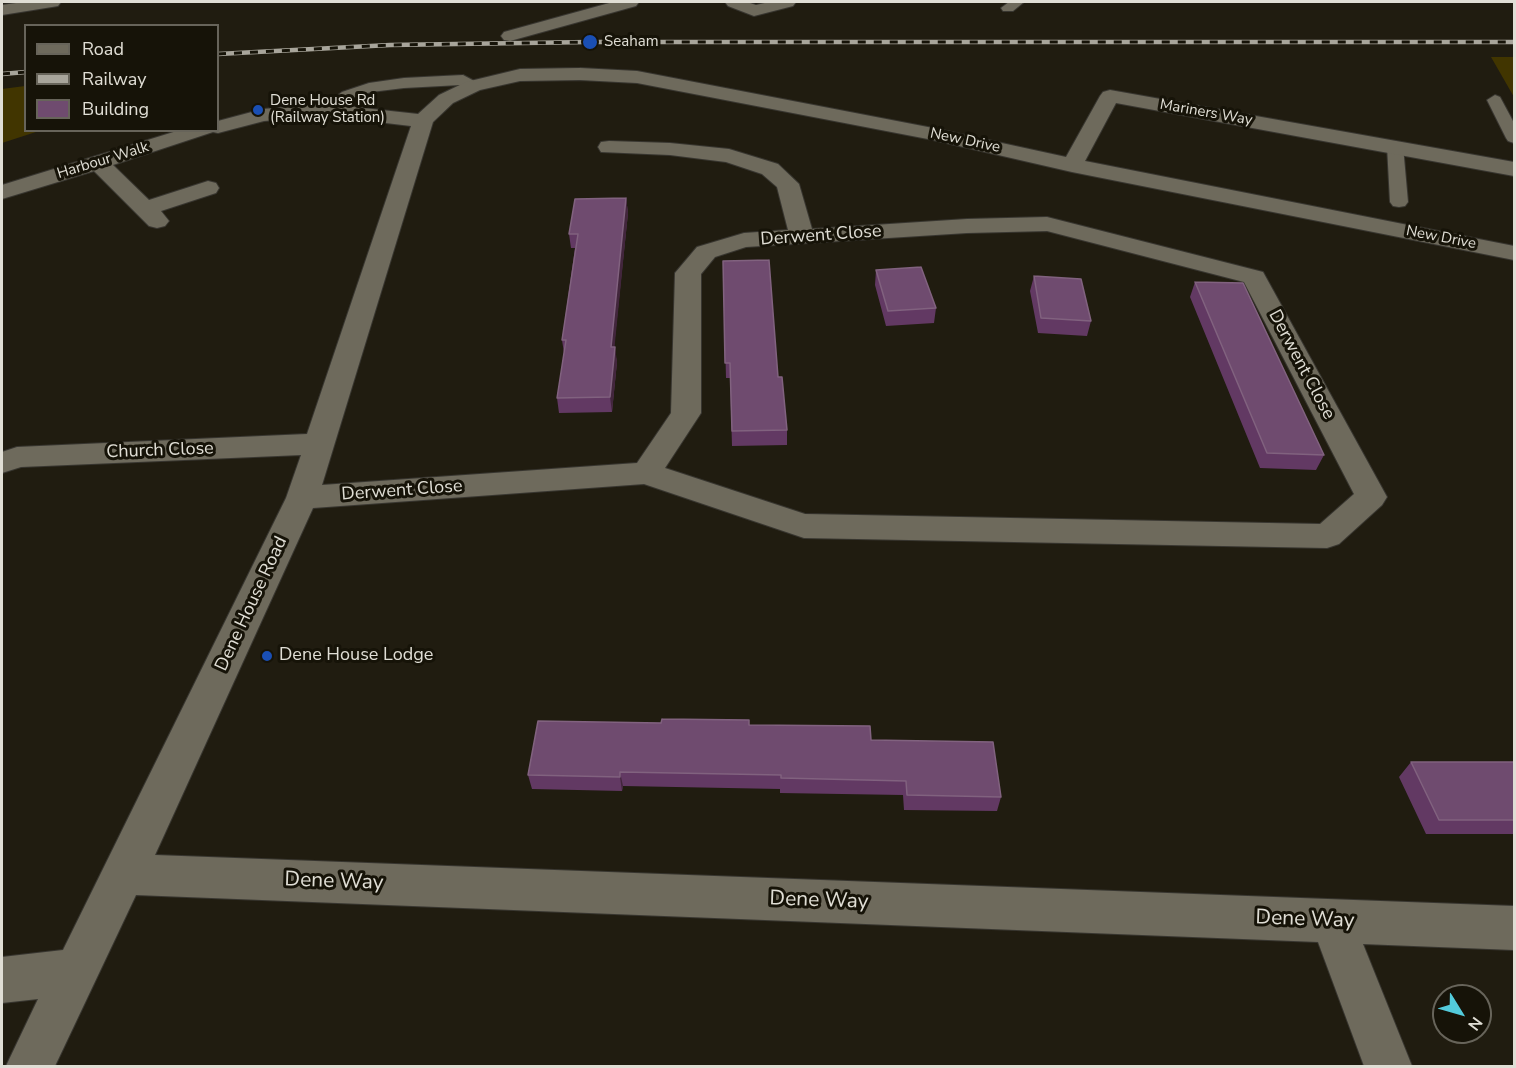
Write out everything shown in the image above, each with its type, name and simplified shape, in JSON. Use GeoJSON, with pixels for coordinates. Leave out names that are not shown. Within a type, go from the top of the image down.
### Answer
{"type":"FeatureCollection","features":[{"type":"Feature","properties":{"kind":"street"},"geometry":{"type":"LineString","coordinates":[[2,10],[52,2]]}},
{"type":"Feature","properties":{"kind":"street"},"geometry":{"type":"LineString","coordinates":[[510,36],[630,2]]}},
{"type":"Feature","properties":{"kind":"street"},"geometry":{"type":"LineString","coordinates":[[734,2],[754,11],[787,2]]}},
{"type":"Feature","properties":{"kind":"street","name":"New Drive"},"geometry":{"type":"LineString","coordinates":[[423,121],[431,111],[447,99],[473,86],[520,75],[580,74],[637,77],[933,134],[1072,165],[1515,253]]}},
{"type":"Feature","properties":{"kind":"street","name":"Mariners Way"},"geometry":{"type":"LineString","coordinates":[[1072,165],[1110,96],[1385,138],[1515,169]]}},
{"type":"Feature","properties":{"kind":"street"},"geometry":{"type":"LineString","coordinates":[[219,127],[263,115],[327,110],[423,121]]}},
{"type":"Feature","properties":{"kind":"street","name":"Dene House Road"},"geometry":{"type":"LineString","coordinates":[[30,1066],[124,874],[302,498],[423,121]]}},
{"type":"Feature","properties":{"kind":"street","name":"Harbour Walk"},"geometry":{"type":"LineString","coordinates":[[2,192],[197,132]]}},
{"type":"Feature","properties":{"kind":"street"},"geometry":{"type":"LineString","coordinates":[[609,147],[670,149],[729,156],[770,169],[788,184],[802,237]]}},
{"type":"Feature","properties":{"kind":"street"},"geometry":{"type":"LineString","coordinates":[[97,162],[151,215],[208,188]]}},
{"type":"Feature","properties":{"kind":"street","name":"Derwent Close"},"geometry":{"type":"LineString","coordinates":[[302,498],[646,473],[804,526],[1327,536],[1371,497],[1254,277],[1047,224],[968,226],[744,240],[706,252],[688,273],[686,413],[646,473]]}},
{"type":"Feature","properties":{"kind":"street","name":"Church Close"},"geometry":{"type":"LineString","coordinates":[[2,463],[17,457],[319,444]]}},
{"type":"Feature","properties":{"kind":"street","name":"Dene Way"},"geometry":{"type":"LineString","coordinates":[[124,874],[1515,928]]}},
{"type":"Feature","properties":{"kind":"street"},"geometry":{"type":"LineString","coordinates":[[1332,921],[1388,1066]]}},
{"type":"Feature","properties":{"kind":"street"},"geometry":{"type":"LineString","coordinates":[[2,980],[77,972]]}},
{"type":"Feature","properties":{"kind":"lane"},"geometry":{"type":"LineString","coordinates":[[327,110],[347,95],[404,83],[463,80],[473,86]]}},
{"type":"Feature","properties":{"kind":"lane"},"geometry":{"type":"LineString","coordinates":[[1496,100],[1515,138]]}},
{"type":"Feature","properties":{"kind":"lane"},"geometry":{"type":"LineString","coordinates":[[1385,138],[1399,202]]}},
{"type":"Feature","properties":{"kind":"shaded area"},"geometry":{"type":"Polygon","coordinates":[[[1491,57],[1514,57],[1514,97],[1491,57]]]}},
{"type":"Feature","properties":{"kind":"shaded area"},"geometry":{"type":"Polygon","coordinates":[[[24,86],[24,132],[36,132],[2,143],[2,89],[24,86]]]}},
{"type":"Feature","properties":{"kind":"building"},"geometry":{"type":"Polygon","coordinates":[[[626,198],[611,347],[615,347],[610,397],[557,398],[566,340],[562,340],[578,234],[569,234],[575,199],[626,198]]]}},
{"type":"Feature","properties":{"kind":"building"},"geometry":{"type":"Polygon","coordinates":[[[769,260],[778,377],[782,377],[787,430],[732,431],[730,363],[725,363],[723,261],[769,260]]]}},
{"type":"Feature","properties":{"kind":"building"},"geometry":{"type":"Polygon","coordinates":[[[921,267],[936,308],[888,311],[876,270],[921,267]]]}},
{"type":"Feature","properties":{"kind":"building"},"geometry":{"type":"Polygon","coordinates":[[[1034,276],[1081,279],[1091,321],[1041,318],[1034,276]]]}},
{"type":"Feature","properties":{"kind":"building"},"geometry":{"type":"Polygon","coordinates":[[[1195,282],[1243,283],[1324,455],[1267,453],[1195,282]]]}},
{"type":"Feature","properties":{"kind":"building"},"geometry":{"type":"Polygon","coordinates":[[[662,719],[749,720],[749,725],[870,726],[871,740],[993,742],[1001,797],[907,795],[906,781],[781,778],[781,775],[620,772],[620,777],[528,775],[538,721],[661,723],[662,719]]]}},
{"type":"Feature","properties":{"kind":"building"},"geometry":{"type":"Polygon","coordinates":[[[1411,762],[1515,762],[1515,820],[1439,820],[1411,762]]]}},
{"type":"Feature","properties":{"kind":"railway"},"geometry":{"type":"LineString","coordinates":[[219,54],[390,45],[590,42],[1514,42]]}},
{"type":"Feature","properties":{"kind":"railway"},"geometry":{"type":"LineString","coordinates":[[2,74],[24,72]]}},
{"type":"Feature","properties":{"kind":"place","name":"Seaham"},"geometry":{"type":"Point","coordinates":[590,42]}},
{"type":"Feature","properties":{"kind":"place","name":"Dene House Rd (Railway Station)"},"geometry":{"type":"Point","coordinates":[258,110]}},
{"type":"Feature","properties":{"kind":"place","name":"Dene House Lodge"},"geometry":{"type":"Point","coordinates":[267,656]}}]}
